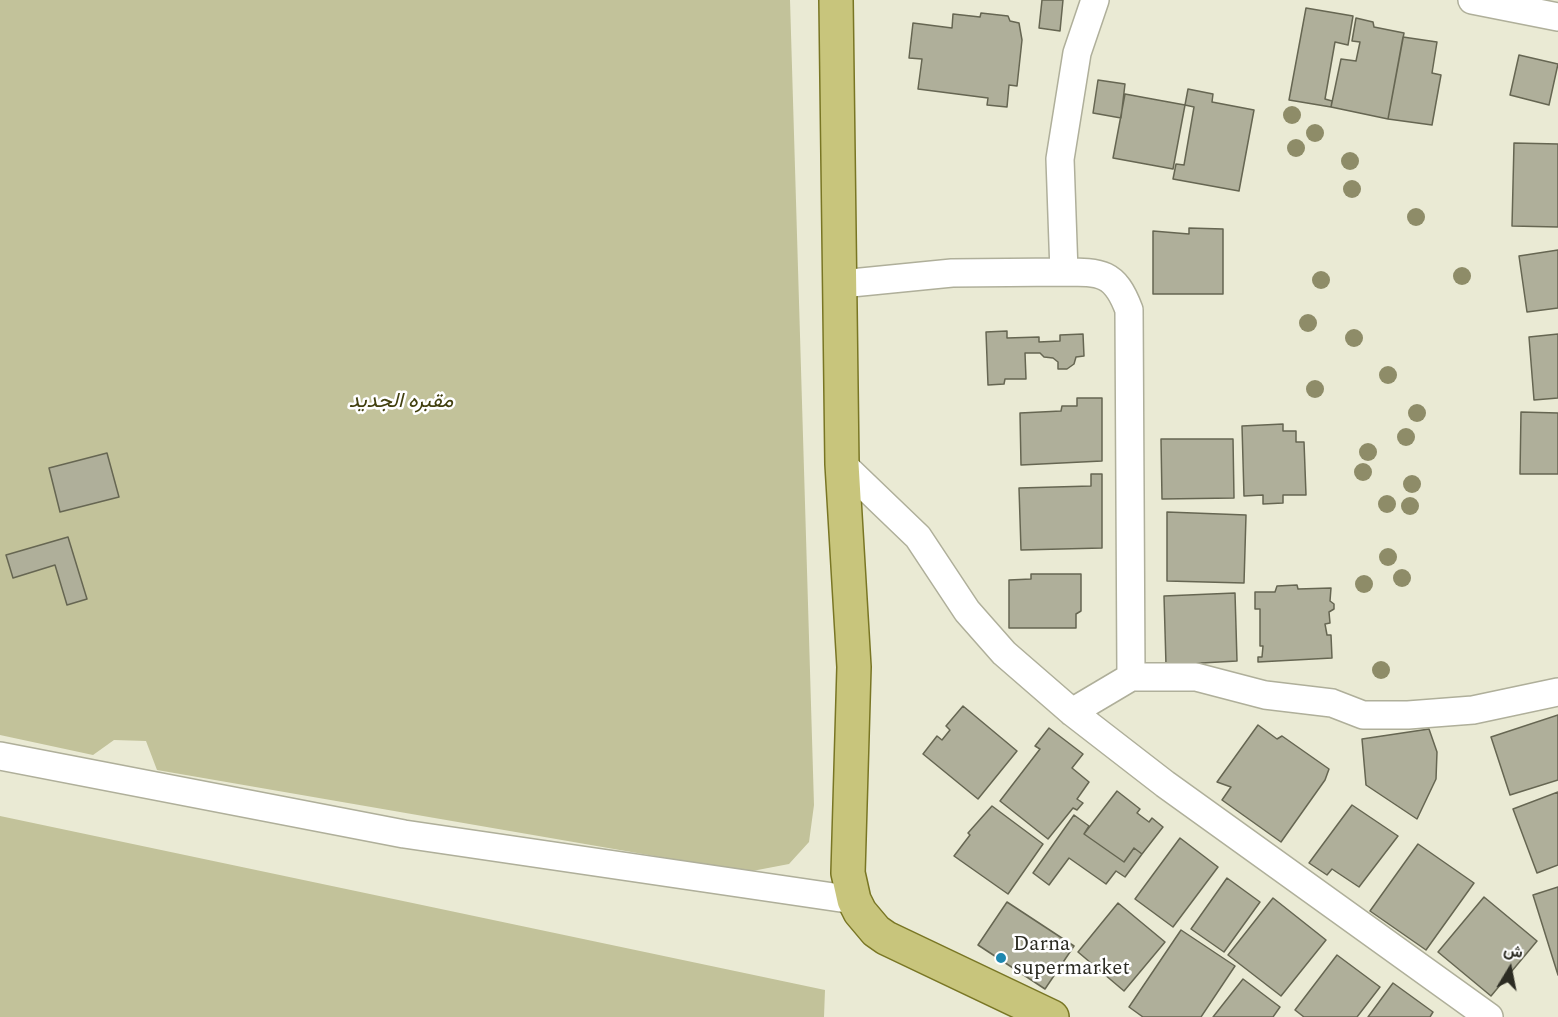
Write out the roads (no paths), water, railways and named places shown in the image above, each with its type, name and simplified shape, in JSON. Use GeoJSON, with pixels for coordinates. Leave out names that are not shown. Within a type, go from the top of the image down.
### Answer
{"type":"FeatureCollection","features":[{"type":"Feature","properties":{"kind":"main road"},"geometry":{"type":"LineString","coordinates":[[836,0],[842,464],[854,667],[848,873],[854,900],[868,922],[886,938],[1052,1017]]}},
{"type":"Feature","properties":{"kind":"street"},"geometry":{"type":"LineString","coordinates":[[1064,272],[1060,159],[1077,54],[1095,0]]}},
{"type":"Feature","properties":{"kind":"street"},"geometry":{"type":"LineString","coordinates":[[1472,0],[1558,16]]}},
{"type":"Feature","properties":{"kind":"street"},"geometry":{"type":"LineString","coordinates":[[841,284],[952,273],[1095,272],[1109,277],[1122,290],[1129,310],[1131,677]]}},
{"type":"Feature","properties":{"kind":"street"},"geometry":{"type":"LineString","coordinates":[[842,464],[918,537],[968,611],[1004,653],[1072,712],[1165,784],[1489,1017]]}},
{"type":"Feature","properties":{"kind":"street"},"geometry":{"type":"LineString","coordinates":[[1072,712],[1131,677],[1196,677],[1265,695],[1332,702],[1363,715],[1408,715],[1473,710],[1558,692]]}},
{"type":"Feature","properties":{"kind":"street"},"geometry":{"type":"LineString","coordinates":[[0,756],[404,834],[854,900]]}},
{"type":"Feature","properties":{"kind":"place","name":"Darna supermarket"},"geometry":{"type":"Point","coordinates":[1001,958]}},
{"type":"Feature","properties":{"kind":"park label","name":"مقبره الجديد"},"geometry":{"type":"Point","coordinates":[401,403]}}]}
